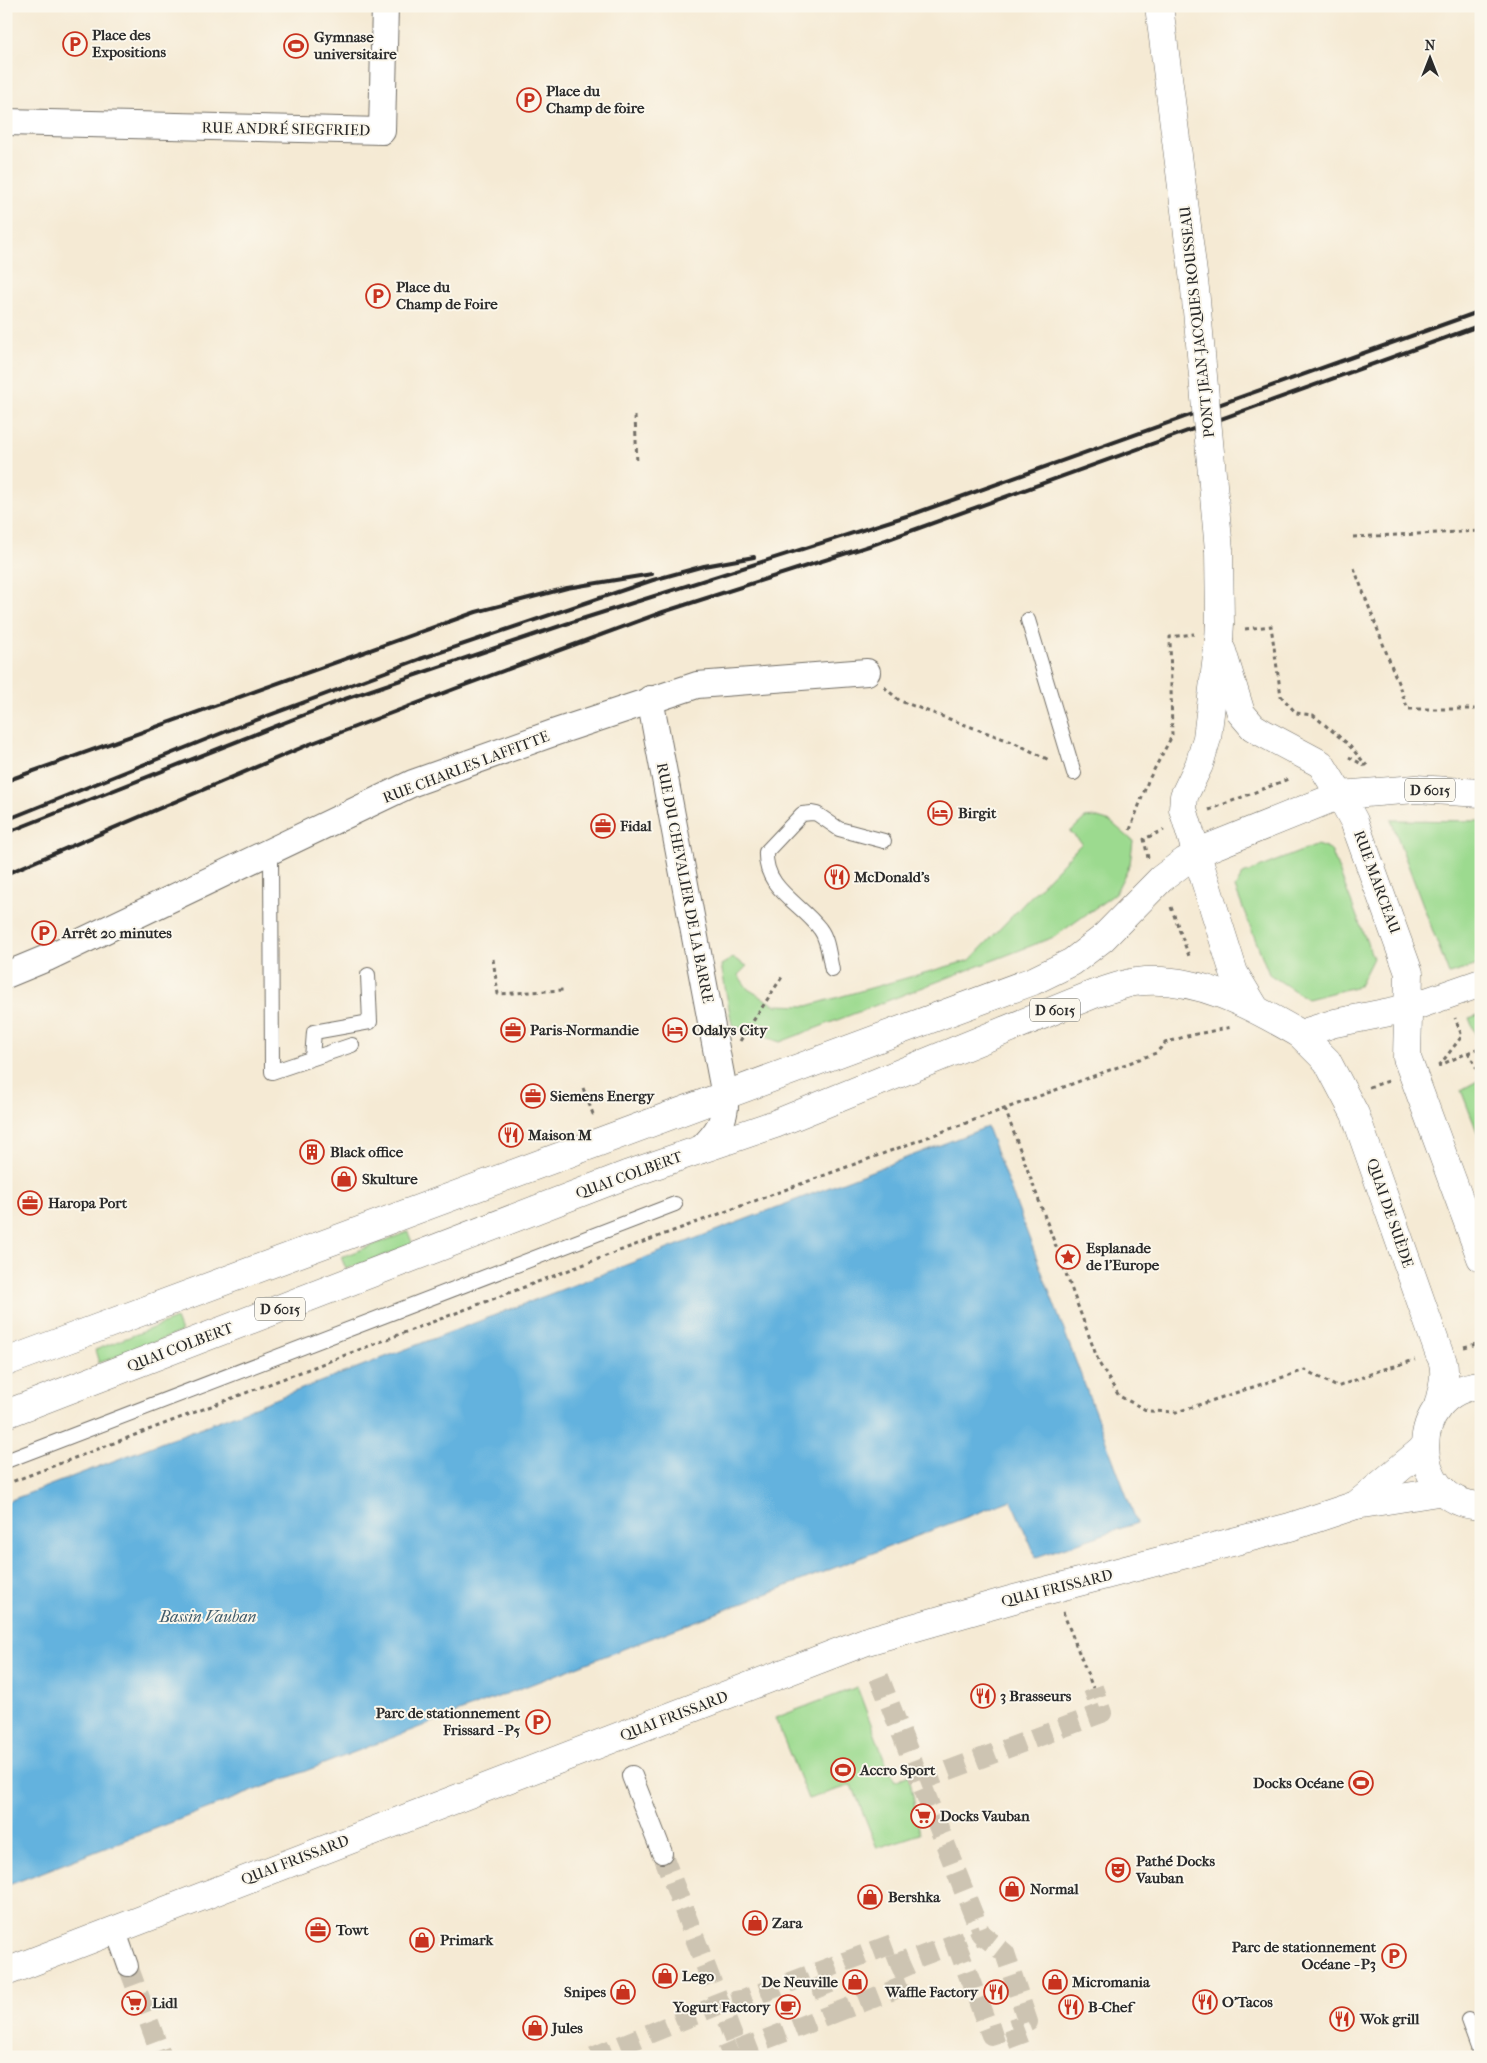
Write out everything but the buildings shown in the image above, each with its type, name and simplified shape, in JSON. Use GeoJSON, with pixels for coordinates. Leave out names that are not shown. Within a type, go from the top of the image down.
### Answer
{"type":"FeatureCollection","features":[{"type":"Feature","properties":{"kind":"main road","name":"PONT JEAN-JACQUES ROUSSEAU"},"geometry":{"type":"LineString","coordinates":[[1159,6],[1196,298],[1219,540],[1219,640],[1207,738],[1185,808]]}},
{"type":"Feature","properties":{"kind":"main road","name":"PONT JEAN-JACQUES ROUSSEAU"},"geometry":{"type":"LineString","coordinates":[[1219,640],[1242,713],[1254,727],[1263,733],[1321,764]]}},
{"type":"Feature","properties":{"kind":"main road","name":"RUE MARCEAU"},"geometry":{"type":"LineString","coordinates":[[1321,764],[1354,821],[1409,973],[1409,1008]]}},
{"type":"Feature","properties":{"kind":"main road","name":"D 6015"},"geometry":{"type":"LineString","coordinates":[[6,1362],[1033,981],[1072,962],[1102,939],[1161,879],[1197,855],[1340,795],[1416,789],[1481,793]]}},
{"type":"Feature","properties":{"kind":"main road"},"geometry":{"type":"LineString","coordinates":[[1185,808],[1197,855],[1247,1017]]}},
{"type":"Feature","properties":{"kind":"main road","name":"QUAI COLBERT"},"geometry":{"type":"LineString","coordinates":[[6,1414],[626,1175],[775,1124],[1094,994],[1134,982],[1189,983],[1200,987],[1247,1017],[1300,1034]]}},
{"type":"Feature","properties":{"kind":"main road"},"geometry":{"type":"LineString","coordinates":[[1300,1034],[1334,1023],[1409,1008],[1481,983]]}},
{"type":"Feature","properties":{"kind":"main road"},"geometry":{"type":"LineString","coordinates":[[1409,1008],[1406,1058],[1475,1225],[1481,1258]]}},
{"type":"Feature","properties":{"kind":"main road","name":"QUAI DE SUÈDE"},"geometry":{"type":"LineString","coordinates":[[1300,1034],[1327,1061],[1346,1094],[1439,1353],[1443,1359],[1445,1376],[1438,1406],[1428,1422],[1424,1448]]}},
{"type":"Feature","properties":{"kind":"main road"},"geometry":{"type":"LineString","coordinates":[[1438,1406],[1454,1393],[1481,1385]]}},
{"type":"Feature","properties":{"kind":"main road"},"geometry":{"type":"LineString","coordinates":[[1424,1448],[1427,1464],[1433,1479],[1444,1491],[1457,1500],[1481,1506]]}},
{"type":"Feature","properties":{"kind":"main road","name":"QUAI FRISSARD"},"geometry":{"type":"LineString","coordinates":[[1356,1505],[1424,1448]]}},
{"type":"Feature","properties":{"kind":"main road","name":"QUAI FRISSARD"},"geometry":{"type":"LineString","coordinates":[[6,1972],[867,1641],[1033,1594],[1290,1527],[1356,1505],[1444,1491]]}},
{"type":"Feature","properties":{"kind":"street","name":"RUE ANDRÉ SIEGFRIED"},"geometry":{"type":"LineString","coordinates":[[6,122],[382,131],[385,6]]}},
{"type":"Feature","properties":{"kind":"street","name":"RUE CHARLES LAFFITTE"},"geometry":{"type":"LineString","coordinates":[[6,975],[47,958],[413,783],[650,699],[697,685],[867,672]]}},
{"type":"Feature","properties":{"kind":"street","name":"RUE DU CHEVALIER DE LA BARRE"},"geometry":{"type":"LineString","coordinates":[[650,699],[725,1096],[726,1110],[722,1122],[716,1134],[700,1150]]}},
{"type":"Feature","properties":{"kind":"street"},"geometry":{"type":"LineString","coordinates":[[725,1096],[752,1123],[775,1124]]}},
{"type":"Feature","properties":{"kind":"street"},"geometry":{"type":"LineString","coordinates":[[632,1776],[662,1853]]}},
{"type":"Feature","properties":{"kind":"street"},"geometry":{"type":"LineString","coordinates":[[115,1929],[128,1966]]}},
{"type":"Feature","properties":{"kind":"lane"},"geometry":{"type":"LineString","coordinates":[[1028,620],[1074,773]]}},
{"type":"Feature","properties":{"kind":"lane"},"geometry":{"type":"LineString","coordinates":[[832,970],[821,930],[772,880],[765,866],[766,852],[802,814],[812,813],[817,814],[839,829],[884,841]]}},
{"type":"Feature","properties":{"kind":"lane"},"geometry":{"type":"LineString","coordinates":[[271,850],[272,1072],[352,1045]]}},
{"type":"Feature","properties":{"kind":"lane"},"geometry":{"type":"LineString","coordinates":[[312,1058],[314,1032],[370,1022],[368,975]]}},
{"type":"Feature","properties":{"kind":"lane"},"geometry":{"type":"LineString","coordinates":[[6,1461],[674,1204]]}},
{"type":"Feature","properties":{"kind":"lane"},"geometry":{"type":"LineString","coordinates":[[1468,2020],[1476,2054]]}},
{"type":"Feature","properties":{"kind":"path"},"geometry":{"type":"LineString","coordinates":[[635,416],[637,464]]}},
{"type":"Feature","properties":{"kind":"path"},"geometry":{"type":"LineString","coordinates":[[1352,537],[1481,531]]}},
{"type":"Feature","properties":{"kind":"path"},"geometry":{"type":"LineString","coordinates":[[1354,568],[1408,709],[1481,709]]}},
{"type":"Feature","properties":{"kind":"path"},"geometry":{"type":"LineString","coordinates":[[867,672],[900,701],[1015,743],[1074,773]]}},
{"type":"Feature","properties":{"kind":"path"},"geometry":{"type":"LineString","coordinates":[[1348,744],[1368,768]]}},
{"type":"Feature","properties":{"kind":"path"},"geometry":{"type":"LineString","coordinates":[[1200,987],[1161,879],[1149,860],[1144,840],[1185,808],[1309,771],[1321,764]]}},
{"type":"Feature","properties":{"kind":"path"},"geometry":{"type":"LineString","coordinates":[[492,959],[498,994],[564,990]]}},
{"type":"Feature","properties":{"kind":"path"},"geometry":{"type":"LineString","coordinates":[[720,1066],[732,1053],[782,977]]}},
{"type":"Feature","properties":{"kind":"path"},"geometry":{"type":"LineString","coordinates":[[1222,1022],[1247,1017]]}},
{"type":"Feature","properties":{"kind":"path"},"geometry":{"type":"LineString","coordinates":[[6,1484],[683,1227],[1156,1053],[1165,1043],[1225,1027],[1247,1017]]}},
{"type":"Feature","properties":{"kind":"path"},"geometry":{"type":"LineString","coordinates":[[1346,1094],[1439,1066],[1481,1047]]}},
{"type":"Feature","properties":{"kind":"path"},"geometry":{"type":"LineString","coordinates":[[1468,1052],[1481,1076]]}},
{"type":"Feature","properties":{"kind":"path"},"geometry":{"type":"LineString","coordinates":[[583,1088],[593,1114],[602,1112]]}},
{"type":"Feature","properties":{"kind":"path"},"geometry":{"type":"LineString","coordinates":[[1005,1109],[1099,1363],[1119,1396],[1148,1411],[1177,1412],[1305,1370],[1337,1387],[1381,1370],[1481,1343]]}},
{"type":"Feature","properties":{"kind":"path"},"geometry":{"type":"LineString","coordinates":[[1033,1594],[1064,1612],[1093,1688]]}},
{"type":"Feature","properties":{"kind":"green space"},"geometry":{"type":"Polygon","coordinates":[[[1094,817],[1111,822],[1133,841],[1130,864],[1115,894],[1054,937],[780,1042],[732,1025],[721,965],[733,958],[747,966],[738,975],[748,989],[775,1005],[807,1006],[970,960],[1082,843],[1070,832],[1085,818],[1094,817]]]}},
{"type":"Feature","properties":{"kind":"green space"},"geometry":{"type":"Polygon","coordinates":[[[1391,820],[1481,821],[1481,964],[1449,974],[1391,820]]]}},
{"type":"Feature","properties":{"kind":"green space"},"geometry":{"type":"Polygon","coordinates":[[[1317,845],[1331,850],[1373,958],[1359,986],[1307,999],[1269,974],[1235,888],[1243,874],[1317,845]]]}},
{"type":"Feature","properties":{"kind":"green space"},"geometry":{"type":"Polygon","coordinates":[[[1481,1014],[1481,1048],[1469,1018],[1481,1014]]]}},
{"type":"Feature","properties":{"kind":"green space"},"geometry":{"type":"Polygon","coordinates":[[[1481,1079],[1481,1142],[1461,1090],[1481,1079]]]}},
{"type":"Feature","properties":{"kind":"green space"},"geometry":{"type":"Polygon","coordinates":[[[408,1232],[413,1245],[346,1269],[341,1257],[408,1232]]]}},
{"type":"Feature","properties":{"kind":"green space"},"geometry":{"type":"Polygon","coordinates":[[[176,1319],[181,1332],[99,1363],[95,1350],[176,1319]]]}},
{"type":"Feature","properties":{"kind":"green space","name":"Accro Sport"},"geometry":{"type":"Polygon","coordinates":[[[857,1687],[887,1766],[895,1781],[909,1775],[920,1834],[877,1848],[852,1785],[808,1799],[775,1718],[857,1687]]]}},
{"type":"Feature","properties":{"kind":"water","name":"Bassin Vauban"},"geometry":{"type":"Polygon","coordinates":[[[987,1127],[1137,1523],[1036,1557],[1011,1500],[6,1886],[6,1502],[987,1127]]]}},
{"type":"Feature","properties":{"kind":"tunnel"},"geometry":{"type":"LineString","coordinates":[[879,1677],[981,1934],[1005,1953],[1028,2022],[1013,2028]]}},
{"type":"Feature","properties":{"kind":"tunnel"},"geometry":{"type":"LineString","coordinates":[[920,1781],[1102,1713],[1093,1688]]}},
{"type":"Feature","properties":{"kind":"tunnel"},"geometry":{"type":"LineString","coordinates":[[662,1853],[738,2050],[722,2057]]}},
{"type":"Feature","properties":{"kind":"tunnel"},"geometry":{"type":"LineString","coordinates":[[593,2057],[721,2004],[745,1999],[892,1944],[900,1964],[981,1934]]}},
{"type":"Feature","properties":{"kind":"tunnel"},"geometry":{"type":"LineString","coordinates":[[956,1943],[991,2035],[1013,2028],[1024,2057]]}},
{"type":"Feature","properties":{"kind":"tunnel"},"geometry":{"type":"LineString","coordinates":[[832,2014],[909,1984],[900,1964]]}},
{"type":"Feature","properties":{"kind":"tunnel"},"geometry":{"type":"LineString","coordinates":[[128,1966],[162,2057]]}},
{"type":"Feature","properties":{"kind":"tunnel"},"geometry":{"type":"LineString","coordinates":[[738,2050],[832,2014],[816,1973]]}},
{"type":"Feature","properties":{"kind":"railway"},"geometry":{"type":"LineString","coordinates":[[6,833],[339,701],[566,624],[916,513],[1481,311]]}},
{"type":"Feature","properties":{"kind":"railway"},"geometry":{"type":"LineString","coordinates":[[6,874],[310,744],[457,688],[663,612],[872,545],[1481,325]]}},
{"type":"Feature","properties":{"kind":"railway"},"geometry":{"type":"LineString","coordinates":[[6,820],[227,731],[420,659],[653,580],[704,566],[754,557]]}},
{"type":"Feature","properties":{"kind":"railway"},"geometry":{"type":"LineString","coordinates":[[6,781],[476,612],[567,588],[652,574]]}},
{"type":"Feature","properties":{"kind":"place","name":"Place des Expositions"},"geometry":{"type":"Point","coordinates":[75,44]}},
{"type":"Feature","properties":{"kind":"place","name":"Gymnase universitaire"},"geometry":{"type":"Point","coordinates":[296,46]}},
{"type":"Feature","properties":{"kind":"place","name":"Place du Champ de foire"},"geometry":{"type":"Point","coordinates":[529,100]}},
{"type":"Feature","properties":{"kind":"place","name":"Place du Champ de Foire"},"geometry":{"type":"Point","coordinates":[378,296]}},
{"type":"Feature","properties":{"kind":"place","name":"Birgit"},"geometry":{"type":"Point","coordinates":[940,813]}},
{"type":"Feature","properties":{"kind":"place","name":"Fidal"},"geometry":{"type":"Point","coordinates":[603,826]}},
{"type":"Feature","properties":{"kind":"place","name":"McDonald's"},"geometry":{"type":"Point","coordinates":[837,877]}},
{"type":"Feature","properties":{"kind":"place","name":"Arrêt 20 minutes"},"geometry":{"type":"Point","coordinates":[44,933]}},
{"type":"Feature","properties":{"kind":"place","name":"Paris-Normandie"},"geometry":{"type":"Point","coordinates":[513,1030]}},
{"type":"Feature","properties":{"kind":"place","name":"Odalys City"},"geometry":{"type":"Point","coordinates":[675,1030]}},
{"type":"Feature","properties":{"kind":"place","name":"Siemens Energy"},"geometry":{"type":"Point","coordinates":[533,1096]}},
{"type":"Feature","properties":{"kind":"place","name":"Maison M"},"geometry":{"type":"Point","coordinates":[511,1135]}},
{"type":"Feature","properties":{"kind":"place","name":"Black office"},"geometry":{"type":"Point","coordinates":[312,1152]}},
{"type":"Feature","properties":{"kind":"place","name":"Skulture"},"geometry":{"type":"Point","coordinates":[344,1179]}},
{"type":"Feature","properties":{"kind":"place","name":"Haropa Port"},"geometry":{"type":"Point","coordinates":[30,1203]}},
{"type":"Feature","properties":{"kind":"place","name":"Esplanade de l'Europe"},"geometry":{"type":"Point","coordinates":[1068,1257]}},
{"type":"Feature","properties":{"kind":"place","name":"3 Brasseurs"},"geometry":{"type":"Point","coordinates":[983,1696]}},
{"type":"Feature","properties":{"kind":"place","name":"Parc de stationnement Frissard - P5"},"geometry":{"type":"Point","coordinates":[538,1722]}},
{"type":"Feature","properties":{"kind":"place","name":"Accro Sport"},"geometry":{"type":"Point","coordinates":[843,1770]}},
{"type":"Feature","properties":{"kind":"place","name":"Docks Océane"},"geometry":{"type":"Point","coordinates":[1361,1783]}},
{"type":"Feature","properties":{"kind":"place","name":"Docks Vauban"},"geometry":{"type":"Point","coordinates":[923,1816]}},
{"type":"Feature","properties":{"kind":"place","name":"Pathé Docks Vauban"},"geometry":{"type":"Point","coordinates":[1118,1870]}},
{"type":"Feature","properties":{"kind":"place","name":"Normal"},"geometry":{"type":"Point","coordinates":[1012,1889]}},
{"type":"Feature","properties":{"kind":"place","name":"Bershka"},"geometry":{"type":"Point","coordinates":[870,1897]}},
{"type":"Feature","properties":{"kind":"place","name":"Zara"},"geometry":{"type":"Point","coordinates":[755,1923]}},
{"type":"Feature","properties":{"kind":"place","name":"Towt"},"geometry":{"type":"Point","coordinates":[318,1930]}},
{"type":"Feature","properties":{"kind":"place","name":"Primark"},"geometry":{"type":"Point","coordinates":[422,1940]}},
{"type":"Feature","properties":{"kind":"place","name":"Parc de stationnement Océane - P3"},"geometry":{"type":"Point","coordinates":[1394,1956]}},
{"type":"Feature","properties":{"kind":"place","name":"Lego"},"geometry":{"type":"Point","coordinates":[665,1976]}},
{"type":"Feature","properties":{"kind":"place","name":"De Neuville"},"geometry":{"type":"Point","coordinates":[855,1982]}},
{"type":"Feature","properties":{"kind":"place","name":"Micromania"},"geometry":{"type":"Point","coordinates":[1055,1982]}},
{"type":"Feature","properties":{"kind":"place","name":"Snipes"},"geometry":{"type":"Point","coordinates":[623,1992]}},
{"type":"Feature","properties":{"kind":"place","name":"Waffle Factory"},"geometry":{"type":"Point","coordinates":[996,1992]}},
{"type":"Feature","properties":{"kind":"place","name":"O'Tacos"},"geometry":{"type":"Point","coordinates":[1205,2002]}},
{"type":"Feature","properties":{"kind":"place","name":"Lidl"},"geometry":{"type":"Point","coordinates":[134,2003]}},
{"type":"Feature","properties":{"kind":"place","name":"Yogurt Factory"},"geometry":{"type":"Point","coordinates":[788,2007]}},
{"type":"Feature","properties":{"kind":"place","name":"B-Chef"},"geometry":{"type":"Point","coordinates":[1071,2007]}},
{"type":"Feature","properties":{"kind":"place","name":"Wok grill"},"geometry":{"type":"Point","coordinates":[1342,2019]}},
{"type":"Feature","properties":{"kind":"place","name":"Jules"},"geometry":{"type":"Point","coordinates":[535,2028]}}]}
